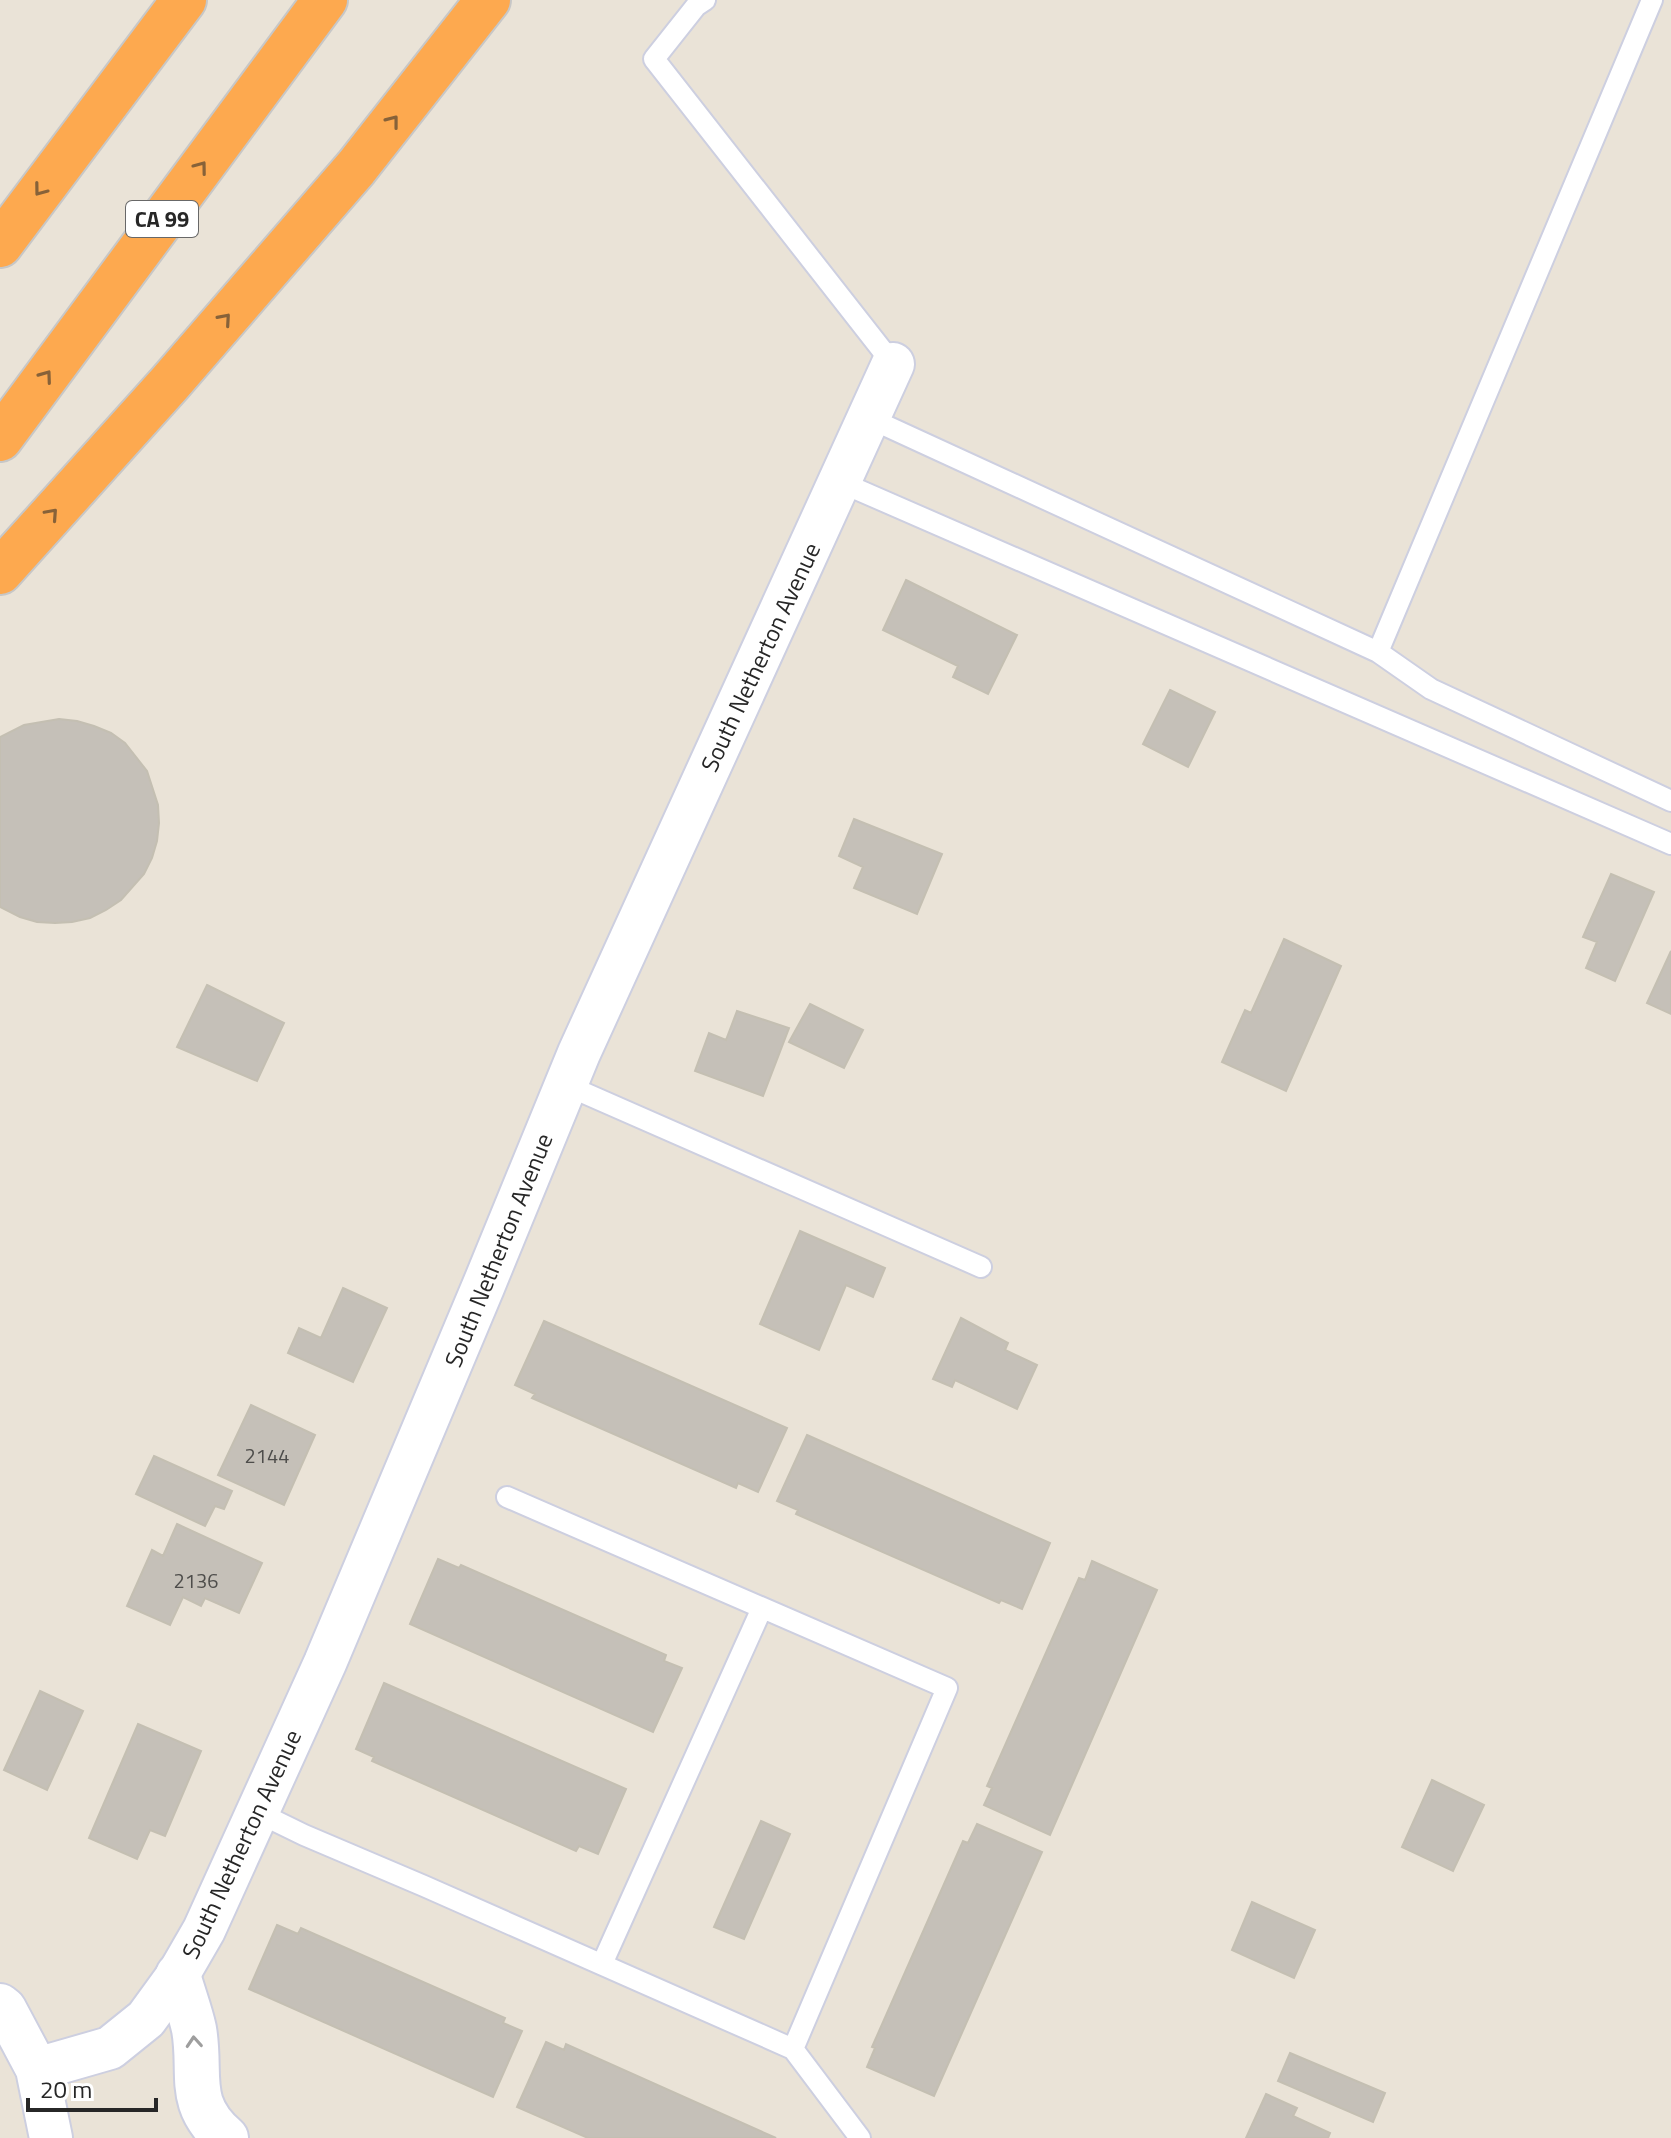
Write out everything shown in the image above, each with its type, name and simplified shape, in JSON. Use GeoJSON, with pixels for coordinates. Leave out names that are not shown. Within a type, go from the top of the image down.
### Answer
{"type":"FeatureCollection","features":[{"type":"Feature","properties":{"kind":"highway"},"geometry":{"type":"LineString","coordinates":[[81,136],[159,0]]}},
{"type":"Feature","properties":{"kind":"highway"},"geometry":{"type":"LineString","coordinates":[[0,245],[184,0]]}},
{"type":"Feature","properties":{"kind":"highway","name":"CA 99"},"geometry":{"type":"LineString","coordinates":[[0,439],[325,0]]}},
{"type":"Feature","properties":{"kind":"highway"},"geometry":{"type":"LineString","coordinates":[[0,572],[170,383],[356,168],[488,0]]}},
{"type":"Feature","properties":{"kind":"main road"},"geometry":{"type":"LineString","coordinates":[[178,1975],[194,2030],[197,2096],[214,2128],[226,2138]]}},
{"type":"Feature","properties":{"kind":"street","name":"South Netherton Avenue"},"geometry":{"type":"LineString","coordinates":[[37,2069],[110,2048],[146,2019],[178,1975],[204,1930],[331,1648],[566,1085],[893,364]]}},
{"type":"Feature","properties":{"kind":"street"},"geometry":{"type":"LineString","coordinates":[[0,2005],[37,2069],[51,2138]]}},
{"type":"Feature","properties":{"kind":"lane"},"geometry":{"type":"LineString","coordinates":[[705,0],[696,6],[654,59],[893,364]]}},
{"type":"Feature","properties":{"kind":"lane"},"geometry":{"type":"LineString","coordinates":[[1378,652],[1652,0]]}},
{"type":"Feature","properties":{"kind":"lane"},"geometry":{"type":"LineString","coordinates":[[869,418],[1378,652],[1431,689],[1671,801]]}},
{"type":"Feature","properties":{"kind":"lane"},"geometry":{"type":"LineString","coordinates":[[840,482],[1671,844]]}},
{"type":"Feature","properties":{"kind":"lane"},"geometry":{"type":"LineString","coordinates":[[566,1085],[981,1267]]}},
{"type":"Feature","properties":{"kind":"lane"},"geometry":{"type":"LineString","coordinates":[[507,1497],[947,1688],[793,2049]]}},
{"type":"Feature","properties":{"kind":"lane"},"geometry":{"type":"LineString","coordinates":[[602,1964],[762,1608]]}},
{"type":"Feature","properties":{"kind":"lane"},"geometry":{"type":"LineString","coordinates":[[257,1812],[793,2049],[860,2138]]}},
{"type":"Feature","properties":{"kind":"building"},"geometry":{"type":"Polygon","coordinates":[[[906,580],[1017,635],[988,694],[953,677],[958,666],[883,630],[906,580]]]}},
{"type":"Feature","properties":{"kind":"building"},"geometry":{"type":"Polygon","coordinates":[[[1170,690],[1215,712],[1188,767],[1143,744],[1170,690]]]}},
{"type":"Feature","properties":{"kind":"building"},"geometry":{"type":"Polygon","coordinates":[[[59,719],[94,726],[125,743],[147,771],[158,805],[159,823],[152,858],[144,874],[121,900],[90,918],[72,922],[37,922],[0,907],[0,737],[24,725],[59,719]]]}},
{"type":"Feature","properties":{"kind":"building"},"geometry":{"type":"Polygon","coordinates":[[[854,819],[942,854],[917,914],[854,888],[863,867],[839,856],[854,819]]]}},
{"type":"Feature","properties":{"kind":"building"},"geometry":{"type":"Polygon","coordinates":[[[1611,874],[1654,892],[1615,981],[1586,968],[1597,942],[1583,937],[1611,874]]]}},
{"type":"Feature","properties":{"kind":"building"},"geometry":{"type":"Polygon","coordinates":[[[1284,939],[1341,966],[1286,1091],[1222,1062],[1245,1010],[1251,1013],[1284,939]]]}},
{"type":"Feature","properties":{"kind":"building"},"geometry":{"type":"Polygon","coordinates":[[[1671,951],[1671,1014],[1647,1003],[1671,951]]]}},
{"type":"Feature","properties":{"kind":"building"},"geometry":{"type":"Polygon","coordinates":[[[207,985],[284,1023],[257,1081],[177,1047],[207,985]]]}},
{"type":"Feature","properties":{"kind":"building"},"geometry":{"type":"Polygon","coordinates":[[[810,1004],[863,1030],[844,1068],[789,1042],[810,1004]]]}},
{"type":"Feature","properties":{"kind":"building"},"geometry":{"type":"Polygon","coordinates":[[[737,1011],[789,1028],[763,1096],[695,1071],[709,1033],[726,1040],[737,1011]]]}},
{"type":"Feature","properties":{"kind":"building"},"geometry":{"type":"Polygon","coordinates":[[[800,1231],[885,1268],[873,1297],[846,1285],[819,1350],[760,1324],[800,1231]]]}},
{"type":"Feature","properties":{"kind":"building"},"geometry":{"type":"Polygon","coordinates":[[[343,1288],[387,1308],[353,1382],[288,1353],[299,1328],[321,1338],[343,1288]]]}},
{"type":"Feature","properties":{"kind":"building"},"geometry":{"type":"Polygon","coordinates":[[[961,1318],[1008,1343],[1005,1350],[1037,1365],[1017,1409],[955,1380],[952,1387],[933,1379],[961,1318]]]}},
{"type":"Feature","properties":{"kind":"building"},"geometry":{"type":"Polygon","coordinates":[[[544,1321],[787,1428],[758,1492],[738,1483],[736,1488],[532,1398],[535,1394],[515,1385],[544,1321]]]}},
{"type":"Feature","properties":{"kind":"building"},"geometry":{"type":"Polygon","coordinates":[[[251,1405],[315,1435],[284,1505],[218,1475],[251,1405]]]}},
{"type":"Feature","properties":{"kind":"building"},"geometry":{"type":"Polygon","coordinates":[[[807,1435],[1050,1543],[1022,1609],[1001,1600],[999,1603],[796,1514],[798,1510],[777,1501],[807,1435]]]}},
{"type":"Feature","properties":{"kind":"building"},"geometry":{"type":"Polygon","coordinates":[[[154,1456],[232,1491],[224,1509],[215,1506],[205,1526],[136,1494],[154,1456]]]}},
{"type":"Feature","properties":{"kind":"building"},"geometry":{"type":"Polygon","coordinates":[[[177,1524],[262,1563],[239,1613],[205,1598],[201,1606],[183,1597],[170,1625],[127,1606],[152,1550],[163,1556],[177,1524]]]}},
{"type":"Feature","properties":{"kind":"building"},"geometry":{"type":"Polygon","coordinates":[[[438,1559],[459,1568],[461,1565],[666,1655],[664,1661],[682,1668],[653,1732],[410,1624],[438,1559]]]}},
{"type":"Feature","properties":{"kind":"building"},"geometry":{"type":"Polygon","coordinates":[[[1092,1561],[1157,1590],[1050,1835],[984,1805],[992,1788],[987,1786],[1079,1578],[1085,1580],[1092,1561]]]}},
{"type":"Feature","properties":{"kind":"building"},"geometry":{"type":"Polygon","coordinates":[[[384,1683],[626,1789],[598,1854],[579,1846],[576,1851],[372,1761],[374,1757],[356,1749],[384,1683]]]}},
{"type":"Feature","properties":{"kind":"building"},"geometry":{"type":"Polygon","coordinates":[[[40,1691],[83,1711],[47,1790],[4,1770],[40,1691]]]}},
{"type":"Feature","properties":{"kind":"building"},"geometry":{"type":"Polygon","coordinates":[[[138,1724],[201,1751],[165,1836],[150,1830],[137,1859],[89,1838],[138,1724]]]}},
{"type":"Feature","properties":{"kind":"building"},"geometry":{"type":"Polygon","coordinates":[[[1432,1780],[1484,1805],[1453,1871],[1402,1847],[1432,1780]]]}},
{"type":"Feature","properties":{"kind":"building"},"geometry":{"type":"Polygon","coordinates":[[[761,1821],[790,1834],[744,1939],[714,1927],[761,1821]]]}},
{"type":"Feature","properties":{"kind":"building"},"geometry":{"type":"Polygon","coordinates":[[[977,1824],[1042,1852],[934,2096],[867,2067],[875,2048],[872,2047],[963,1841],[968,1843],[977,1824]]]}},
{"type":"Feature","properties":{"kind":"building"},"geometry":{"type":"Polygon","coordinates":[[[1252,1902],[1315,1930],[1294,1978],[1232,1950],[1252,1902]]]}},
{"type":"Feature","properties":{"kind":"building"},"geometry":{"type":"Polygon","coordinates":[[[277,1925],[298,1934],[301,1928],[505,2018],[503,2023],[522,2031],[493,2097],[249,1989],[277,1925]]]}},
{"type":"Feature","properties":{"kind":"building"},"geometry":{"type":"Polygon","coordinates":[[[546,2042],[564,2050],[566,2044],[776,2138],[588,2138],[517,2107],[546,2042]]]}},
{"type":"Feature","properties":{"kind":"building"},"geometry":{"type":"Polygon","coordinates":[[[1290,2053],[1385,2093],[1373,2122],[1278,2081],[1290,2053]]]}},
{"type":"Feature","properties":{"kind":"building"},"geometry":{"type":"Polygon","coordinates":[[[1266,2094],[1297,2108],[1293,2116],[1330,2133],[1328,2138],[1246,2138],[1266,2094]]]}}]}
